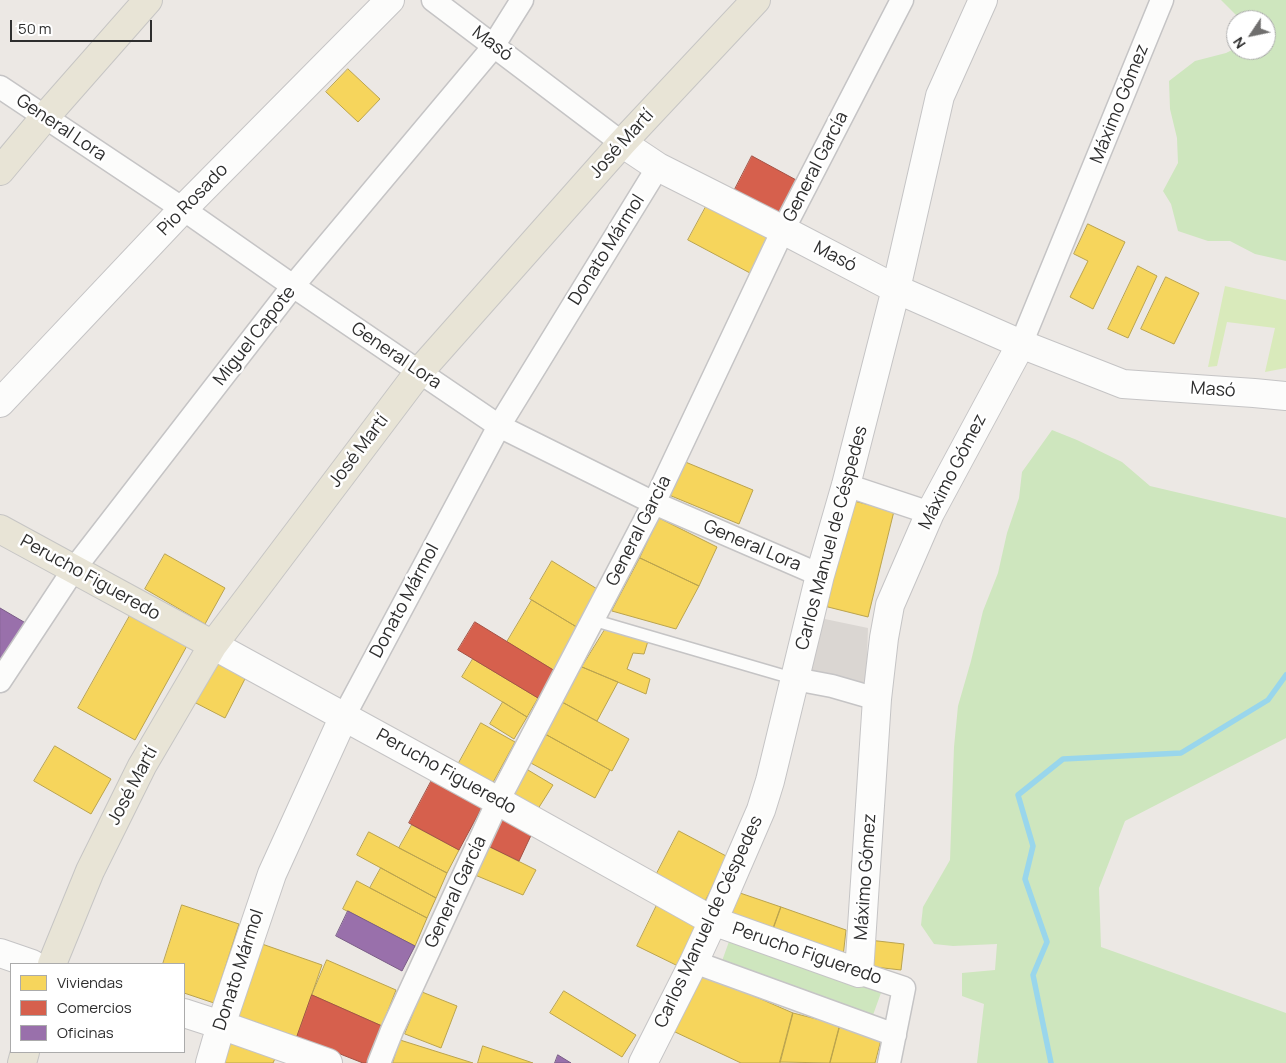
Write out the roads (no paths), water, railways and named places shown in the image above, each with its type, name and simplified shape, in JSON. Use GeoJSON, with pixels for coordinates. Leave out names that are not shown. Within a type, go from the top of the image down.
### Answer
{"type":"FeatureCollection","features":[{"type":"Feature","properties":{"kind":"main road"},"geometry":{"type":"LineString","coordinates":[[0,171],[148,0]]}},
{"type":"Feature","properties":{"kind":"main road","name":"José Martí"},"geometry":{"type":"LineString","coordinates":[[52,963],[90,871],[142,766],[213,645],[419,372],[622,143],[756,0]]}},
{"type":"Feature","properties":{"kind":"main road","name":"Perucho Figueredo"},"geometry":{"type":"LineString","coordinates":[[0,529],[213,645]]}},
{"type":"Feature","properties":{"kind":"street","name":"Pio Rosado"},"geometry":{"type":"LineString","coordinates":[[0,403],[183,209],[390,0]]}},
{"type":"Feature","properties":{"kind":"street","name":"Masó"},"geometry":{"type":"LineString","coordinates":[[433,0],[622,143],[658,167],[896,289],[1021,344],[1123,384],[1254,392],[1286,396]]}},
{"type":"Feature","properties":{"kind":"street","name":"Miguel Capote"},"geometry":{"type":"LineString","coordinates":[[0,681],[74,569],[293,286],[494,45],[522,0]]}},
{"type":"Feature","properties":{"kind":"street","name":"General García"},"geometry":{"type":"LineString","coordinates":[[379,1063],[393,1028],[498,800],[654,503],[783,230],[902,0]]}},
{"type":"Feature","properties":{"kind":"street","name":"Carlos Manuel de Céspedes"},"geometry":{"type":"LineString","coordinates":[[643,1063],[713,921],[760,810],[770,781],[820,575],[846,485],[896,289],[940,96],[983,0]]}},
{"type":"Feature","properties":{"kind":"street","name":"Máximo Gómez"},"geometry":{"type":"LineString","coordinates":[[859,973],[877,698],[890,604],[930,513],[1021,344],[1157,2]]}},
{"type":"Feature","properties":{"kind":"street","name":"General Lora"},"geometry":{"type":"LineString","coordinates":[[0,86],[499,426],[654,503],[820,575]]}},
{"type":"Feature","properties":{"kind":"street","name":"Donato Mármol"},"geometry":{"type":"LineString","coordinates":[[210,1063],[221,1024],[272,874],[344,716],[499,426],[658,167]]}},
{"type":"Feature","properties":{"kind":"street"},"geometry":{"type":"LineString","coordinates":[[846,485],[930,513]]}},
{"type":"Feature","properties":{"kind":"street","name":"Perucho Figueredo"},"geometry":{"type":"LineString","coordinates":[[213,645],[498,800],[713,921],[904,988],[896,1035]]}},
{"type":"Feature","properties":{"kind":"street"},"geometry":{"type":"LineString","coordinates":[[795,678],[877,698]]}},
{"type":"Feature","properties":{"kind":"street"},"geometry":{"type":"LineString","coordinates":[[0,953],[29,963]]}},
{"type":"Feature","properties":{"kind":"street"},"geometry":{"type":"LineString","coordinates":[[694,962],[896,1035],[889,1063]]}},
{"type":"Feature","properties":{"kind":"street"},"geometry":{"type":"LineString","coordinates":[[185,1013],[221,1024],[328,1063]]}},
{"type":"Feature","properties":{"kind":"lane"},"geometry":{"type":"LineString","coordinates":[[593,620],[795,678]]}},
{"type":"Feature","properties":{"kind":"waterway"},"geometry":{"type":"LineString","coordinates":[[1051,1063],[1033,975],[1047,942],[1025,879],[1033,846],[1018,795],[1063,759],[1181,753],[1268,700],[1286,675]]}}]}
